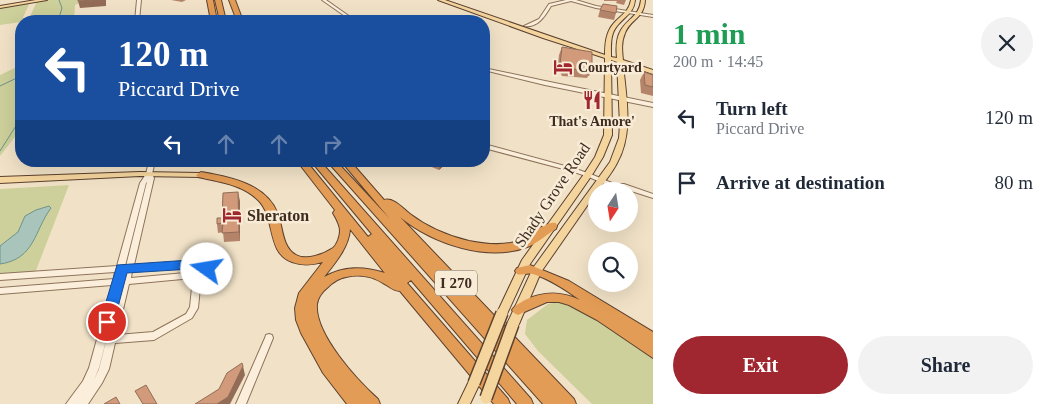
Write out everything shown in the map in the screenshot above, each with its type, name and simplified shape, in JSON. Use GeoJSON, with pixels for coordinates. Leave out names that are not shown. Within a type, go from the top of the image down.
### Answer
{"type":"FeatureCollection","features":[{"type":"Feature","properties":{"kind":"highway"},"geometry":{"type":"LineString","coordinates":[[210,0],[213,15]]}},
{"type":"Feature","properties":{"kind":"highway"},"geometry":{"type":"LineString","coordinates":[[218,0],[222,15]]}},
{"type":"Feature","properties":{"kind":"highway"},"geometry":{"type":"LineString","coordinates":[[226,0],[231,15]]}},
{"type":"Feature","properties":{"kind":"highway"},"geometry":{"type":"LineString","coordinates":[[232,0],[238,15]]}},
{"type":"Feature","properties":{"kind":"highway"},"geometry":{"type":"LineString","coordinates":[[303,167],[339,215],[345,233],[338,249],[305,293],[302,312],[304,324],[327,367],[341,388],[357,404]]}},
{"type":"Feature","properties":{"kind":"highway","name":"I 270"},"geometry":{"type":"LineString","coordinates":[[304,167],[503,404]]}},
{"type":"Feature","properties":{"kind":"highway","name":"I 270"},"geometry":{"type":"LineString","coordinates":[[320,167],[526,404]]}},
{"type":"Feature","properties":{"kind":"highway","name":"I 270"},"geometry":{"type":"LineString","coordinates":[[336,167],[552,404]]}},
{"type":"Feature","properties":{"kind":"highway","name":"I 270"},"geometry":{"type":"LineString","coordinates":[[350,167],[569,404]]}},
{"type":"Feature","properties":{"kind":"highway"},"geometry":{"type":"LineString","coordinates":[[356,173],[415,223],[435,234],[461,242],[477,246],[512,246],[526,243],[552,226]]}},
{"type":"Feature","properties":{"kind":"highway"},"geometry":{"type":"LineString","coordinates":[[201,174],[244,186],[262,198],[274,214],[283,250],[294,258],[300,261],[317,261],[338,249]]}},
{"type":"Feature","properties":{"kind":"highway"},"geometry":{"type":"LineString","coordinates":[[333,182],[437,319],[439,328]]}},
{"type":"Feature","properties":{"kind":"highway"},"geometry":{"type":"LineString","coordinates":[[372,404],[336,364],[312,318],[311,303],[314,296],[323,284],[338,274],[364,271],[389,280],[425,312]]}},
{"type":"Feature","properties":{"kind":"highway"},"geometry":{"type":"LineString","coordinates":[[521,271],[537,271],[565,284],[653,339]]}},
{"type":"Feature","properties":{"kind":"highway"},"geometry":{"type":"LineString","coordinates":[[518,310],[534,301],[548,297],[574,301],[653,352]]}},
{"type":"Feature","properties":{"kind":"main road"},"geometry":{"type":"LineString","coordinates":[[0,6],[35,0]]}},
{"type":"Feature","properties":{"kind":"main road"},"geometry":{"type":"LineString","coordinates":[[0,6],[45,0]]}},
{"type":"Feature","properties":{"kind":"main road"},"geometry":{"type":"LineString","coordinates":[[440,0],[485,15]]}},
{"type":"Feature","properties":{"kind":"main road"},"geometry":{"type":"LineString","coordinates":[[450,0],[526,26],[620,62],[653,72]]}},
{"type":"Feature","properties":{"kind":"main road","name":"Shady Grove Road"},"geometry":{"type":"LineString","coordinates":[[464,404],[521,271],[599,158],[608,135],[609,93],[607,56],[610,35],[616,25],[632,8],[633,0]]}},
{"type":"Feature","properties":{"kind":"main road","name":"Shady Grove Road"},"geometry":{"type":"LineString","coordinates":[[485,401],[518,310],[537,271],[614,162],[623,138],[619,46],[623,30],[642,10],[643,0]]}},
{"type":"Feature","properties":{"kind":"main road"},"geometry":{"type":"LineString","coordinates":[[490,17],[607,56]]}},
{"type":"Feature","properties":{"kind":"main road"},"geometry":{"type":"LineString","coordinates":[[620,62],[653,67]]}},
{"type":"Feature","properties":{"kind":"main road"},"geometry":{"type":"LineString","coordinates":[[0,184],[201,174]]}},
{"type":"Feature","properties":{"kind":"main road"},"geometry":{"type":"LineString","coordinates":[[0,180],[149,177]]}},
{"type":"Feature","properties":{"kind":"street"},"geometry":{"type":"LineString","coordinates":[[138,15],[139,0]]}},
{"type":"Feature","properties":{"kind":"street"},"geometry":{"type":"LineString","coordinates":[[324,0],[345,15]]}},
{"type":"Feature","properties":{"kind":"street"},"geometry":{"type":"LineString","coordinates":[[526,26],[540,20],[550,5],[572,0],[596,7],[653,16]]}},
{"type":"Feature","properties":{"kind":"street"},"geometry":{"type":"LineString","coordinates":[[490,69],[568,87],[609,93],[653,104]]}},
{"type":"Feature","properties":{"kind":"street"},"geometry":{"type":"LineString","coordinates":[[490,148],[588,175],[604,182]]}},
{"type":"Feature","properties":{"kind":"street"},"geometry":{"type":"LineString","coordinates":[[71,404],[87,384],[94,368],[126,268],[151,167]]}},
{"type":"Feature","properties":{"kind":"street"},"geometry":{"type":"LineString","coordinates":[[602,180],[609,180],[653,196]]}},
{"type":"Feature","properties":{"kind":"street"},"geometry":{"type":"LineString","coordinates":[[638,196],[653,201]]}},
{"type":"Feature","properties":{"kind":"street"},"geometry":{"type":"LineString","coordinates":[[0,278],[200,262],[207,267],[206,272],[194,276],[0,291]]}},
{"type":"Feature","properties":{"kind":"street"},"geometry":{"type":"LineString","coordinates":[[112,339],[154,336],[189,316],[194,308],[194,276],[187,270],[191,264]]}},
{"type":"Feature","properties":{"kind":"street"},"geometry":{"type":"LineString","coordinates":[[82,404],[99,380],[112,339],[122,281]]}},
{"type":"Feature","properties":{"kind":"street"},"geometry":{"type":"LineString","coordinates":[[241,404],[269,338]]}},
{"type":"Feature","properties":{"kind":"green space"},"geometry":{"type":"Polygon","coordinates":[[[103,0],[75,5],[74,15],[31,15],[37,1],[103,0]]]}},
{"type":"Feature","properties":{"kind":"green space"},"geometry":{"type":"Polygon","coordinates":[[[30,2],[24,15],[15,15],[15,23],[0,25],[0,7],[30,2]]]}},
{"type":"Feature","properties":{"kind":"green space"},"geometry":{"type":"Polygon","coordinates":[[[15,68],[15,137],[0,156],[0,75],[15,68]]]}},
{"type":"Feature","properties":{"kind":"green space"},"geometry":{"type":"Polygon","coordinates":[[[69,185],[35,273],[0,276],[0,189],[69,185]]]}},
{"type":"Feature","properties":{"kind":"green space"},"geometry":{"type":"Polygon","coordinates":[[[558,302],[583,311],[653,357],[653,404],[592,404],[538,351],[525,334],[527,320],[548,304],[558,302]]]}},
{"type":"Feature","properties":{"kind":"water"},"geometry":{"type":"Polygon","coordinates":[[[49,206],[51,208],[27,250],[12,261],[0,264],[0,246],[18,232],[25,216],[49,206]]]}},
{"type":"Feature","properties":{"kind":"building"},"geometry":{"type":"Polygon","coordinates":[[[603,4],[617,6],[616,13],[600,10],[603,4]]]}},
{"type":"Feature","properties":{"kind":"building"},"geometry":{"type":"Polygon","coordinates":[[[562,47],[592,52],[592,69],[589,68],[589,71],[564,68],[560,64],[562,47]]]}},
{"type":"Feature","properties":{"kind":"building"},"geometry":{"type":"Polygon","coordinates":[[[644,72],[653,75],[653,87],[645,85],[644,72]]]}},
{"type":"Feature","properties":{"kind":"building","name":"Sheraton"},"geometry":{"type":"Polygon","coordinates":[[[238,192],[239,232],[222,233],[223,223],[217,224],[217,218],[222,218],[223,193],[238,192]]]}},
{"type":"Feature","properties":{"kind":"building"},"geometry":{"type":"Polygon","coordinates":[[[242,363],[243,366],[228,397],[217,404],[195,404],[219,389],[227,373],[242,363]]]}},
{"type":"Feature","properties":{"kind":"building"},"geometry":{"type":"Polygon","coordinates":[[[146,385],[157,404],[143,404],[135,391],[146,385]]]}},
{"type":"Feature","properties":{"kind":"building"},"geometry":{"type":"Polygon","coordinates":[[[116,397],[120,404],[104,404],[116,397]]]}},
{"type":"Feature","properties":{"kind":"waterway"},"geometry":{"type":"LineString","coordinates":[[59,0],[62,8],[60,15]]}},
{"type":"Feature","properties":{"kind":"waterway"},"geometry":{"type":"LineString","coordinates":[[0,86],[15,79]]}},
{"type":"Feature","properties":{"kind":"waterway"},"geometry":{"type":"LineString","coordinates":[[0,151],[15,127]]}},
{"type":"Feature","properties":{"kind":"place","name":"Courtyard"},"geometry":{"type":"Point","coordinates":[563,67]}},
{"type":"Feature","properties":{"kind":"place","name":"That's Amore'"},"geometry":{"type":"Point","coordinates":[592,100]}},
{"type":"Feature","properties":{"kind":"place","name":"Sheraton"},"geometry":{"type":"Point","coordinates":[232,215]}},
{"type":"Feature","properties":{"kind":"route"},"geometry":{"type":"LineString","coordinates":[[107,322],[122,268],[200,262],[206,264],[207,269]]}}]}
